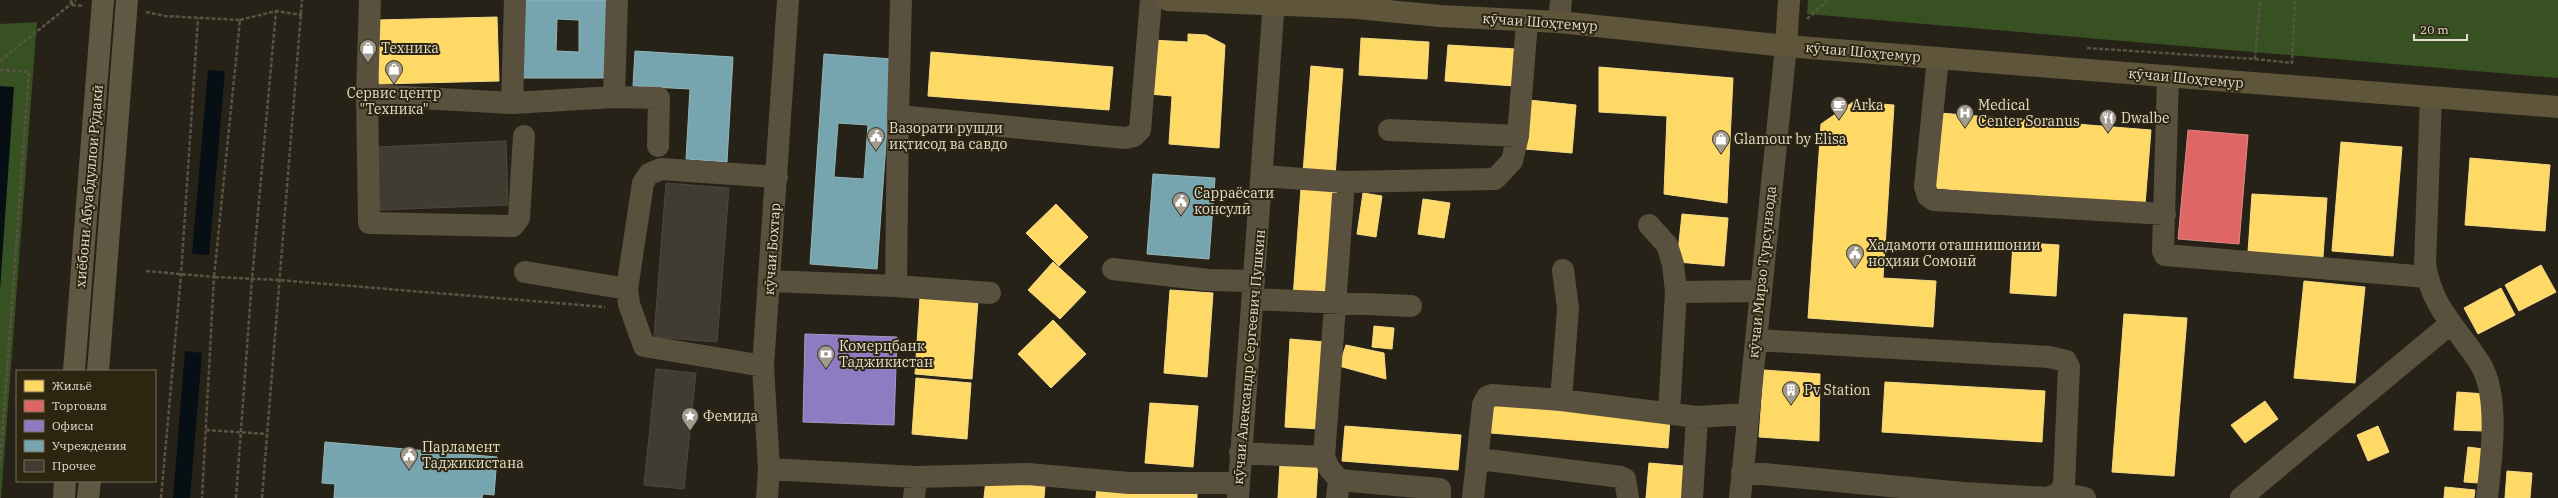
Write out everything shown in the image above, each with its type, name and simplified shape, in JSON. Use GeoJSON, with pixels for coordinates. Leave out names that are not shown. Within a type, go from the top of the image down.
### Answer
{"type":"FeatureCollection","features":[{"type":"Feature","properties":{"kind":"highway","name":"хиёбони Абуабдуллои Рӯдакӣ"},"geometry":{"type":"LineString","coordinates":[[74,370],[103,0]]}},
{"type":"Feature","properties":{"kind":"highway","name":"хиёбони Абуабдуллои Рӯдакӣ"},"geometry":{"type":"LineString","coordinates":[[98,370],[127,4]]}},
{"type":"Feature","properties":{"kind":"highway"},"geometry":{"type":"LineString","coordinates":[[64,498],[65,482]]}},
{"type":"Feature","properties":{"kind":"highway"},"geometry":{"type":"LineString","coordinates":[[88,498],[90,482]]}},
{"type":"Feature","properties":{"kind":"main road","name":"кӯчаи Шоҳтемур"},"geometry":{"type":"LineString","coordinates":[[1168,0],[1274,3],[1357,8],[1527,22],[1559,22],[1786,46],[2558,107]]}},
{"type":"Feature","properties":{"kind":"main road"},"geometry":{"type":"LineString","coordinates":[[1786,46],[1789,0]]}},
{"type":"Feature","properties":{"kind":"street"},"geometry":{"type":"LineString","coordinates":[[370,0],[367,95],[369,223],[513,226],[519,218],[524,136]]}},
{"type":"Feature","properties":{"kind":"street"},"geometry":{"type":"LineString","coordinates":[[512,103],[515,0]]}},
{"type":"Feature","properties":{"kind":"street"},"geometry":{"type":"LineString","coordinates":[[614,97],[617,0]]}},
{"type":"Feature","properties":{"kind":"street","name":"кӯчаи Бохтар"},"geometry":{"type":"LineString","coordinates":[[767,498],[769,469],[763,366],[771,281],[788,0]]}},
{"type":"Feature","properties":{"kind":"street"},"geometry":{"type":"LineString","coordinates":[[896,286],[901,0]]}},
{"type":"Feature","properties":{"kind":"street"},"geometry":{"type":"LineString","coordinates":[[898,116],[1040,132],[1125,138],[1134,136],[1140,130],[1151,0]]}},
{"type":"Feature","properties":{"kind":"street"},"geometry":{"type":"LineString","coordinates":[[1559,22],[1561,0]]}},
{"type":"Feature","properties":{"kind":"street","name":"кӯчаи Александр Сергеевич Пушкин"},"geometry":{"type":"LineString","coordinates":[[1238,490],[1263,176],[1274,3]]}},
{"type":"Feature","properties":{"kind":"street"},"geometry":{"type":"LineString","coordinates":[[1263,176],[1344,182],[1495,179],[1512,161],[1518,136],[1527,22]]}},
{"type":"Feature","properties":{"kind":"street","name":"кӯчаи Мирзо Турсунзода"},"geometry":{"type":"LineString","coordinates":[[1740,498],[1747,414],[1786,46]]}},
{"type":"Feature","properties":{"kind":"street"},"geometry":{"type":"LineString","coordinates":[[1938,58],[1925,187],[1928,196],[1934,200],[2165,214]]}},
{"type":"Feature","properties":{"kind":"street"},"geometry":{"type":"LineString","coordinates":[[2168,76],[2163,251],[2169,256],[2427,277]]}},
{"type":"Feature","properties":{"kind":"street"},"geometry":{"type":"LineString","coordinates":[[367,95],[512,103],[614,97],[659,98],[658,146]]}},
{"type":"Feature","properties":{"kind":"street"},"geometry":{"type":"LineString","coordinates":[[2431,96],[2425,264],[2427,277],[2450,324],[2481,366],[2493,405],[2492,460],[2487,498]]}},
{"type":"Feature","properties":{"kind":"street"},"geometry":{"type":"LineString","coordinates":[[1389,130],[1518,136]]}},
{"type":"Feature","properties":{"kind":"street"},"geometry":{"type":"LineString","coordinates":[[763,366],[644,346],[628,297],[643,183],[649,174],[661,169],[777,177]]}},
{"type":"Feature","properties":{"kind":"street"},"geometry":{"type":"LineString","coordinates":[[1344,182],[1324,458],[1338,489],[1440,489],[1440,498]]}},
{"type":"Feature","properties":{"kind":"street"},"geometry":{"type":"LineString","coordinates":[[1649,225],[1667,245],[1673,264],[1676,292],[1669,412]]}},
{"type":"Feature","properties":{"kind":"street"},"geometry":{"type":"LineString","coordinates":[[1113,269],[1208,280],[1253,290],[1336,304],[1411,306]]}},
{"type":"Feature","properties":{"kind":"street"},"geometry":{"type":"LineString","coordinates":[[1562,400],[1568,308],[1563,270]]}},
{"type":"Feature","properties":{"kind":"street"},"geometry":{"type":"LineString","coordinates":[[525,272],[628,297]]}},
{"type":"Feature","properties":{"kind":"street"},"geometry":{"type":"LineString","coordinates":[[771,281],[896,286],[990,293]]}},
{"type":"Feature","properties":{"kind":"street"},"geometry":{"type":"LineString","coordinates":[[1676,292],[1761,291]]}},
{"type":"Feature","properties":{"kind":"street"},"geometry":{"type":"LineString","coordinates":[[2241,498],[2450,324]]}},
{"type":"Feature","properties":{"kind":"street"},"geometry":{"type":"LineString","coordinates":[[1756,340],[2049,357],[2066,361],[2069,367],[2067,459],[2064,485],[2052,496]]}},
{"type":"Feature","properties":{"kind":"street"},"geometry":{"type":"LineString","coordinates":[[1473,498],[1479,459],[1483,405],[1487,397],[1492,395],[1562,400],[1669,412],[1697,417],[1747,414]]}},
{"type":"Feature","properties":{"kind":"street"},"geometry":{"type":"LineString","coordinates":[[1692,498],[1697,417]]}},
{"type":"Feature","properties":{"kind":"street"},"geometry":{"type":"LineString","coordinates":[[1240,453],[1324,458]]}},
{"type":"Feature","properties":{"kind":"street"},"geometry":{"type":"LineString","coordinates":[[1479,459],[1621,477],[1625,479],[1628,485],[1628,498]]}},
{"type":"Feature","properties":{"kind":"street"},"geometry":{"type":"LineString","coordinates":[[769,469],[915,488],[1028,474],[1129,483],[1238,490]]}},
{"type":"Feature","properties":{"kind":"street"},"geometry":{"type":"LineString","coordinates":[[1742,472],[1962,493],[2085,498]]}},
{"type":"Feature","properties":{"kind":"path"},"geometry":{"type":"LineString","coordinates":[[0,61],[76,0]]}},
{"type":"Feature","properties":{"kind":"path"},"geometry":{"type":"LineString","coordinates":[[262,498],[302,15],[302,0]]}},
{"type":"Feature","properties":{"kind":"path"},"geometry":{"type":"LineString","coordinates":[[1802,24],[1828,0]]}},
{"type":"Feature","properties":{"kind":"path"},"geometry":{"type":"LineString","coordinates":[[2255,59],[2260,0]]}},
{"type":"Feature","properties":{"kind":"path"},"geometry":{"type":"LineString","coordinates":[[2081,48],[2255,59],[2292,63],[2295,0]]}},
{"type":"Feature","properties":{"kind":"path"},"geometry":{"type":"LineString","coordinates":[[127,4],[165,16],[240,20],[276,11],[302,15]]}},
{"type":"Feature","properties":{"kind":"path"},"geometry":{"type":"LineString","coordinates":[[236,498],[252,279],[276,11]]}},
{"type":"Feature","properties":{"kind":"path"},"geometry":{"type":"LineString","coordinates":[[161,498],[181,276],[198,18]]}},
{"type":"Feature","properties":{"kind":"path"},"geometry":{"type":"LineString","coordinates":[[202,498],[214,277],[240,20]]}},
{"type":"Feature","properties":{"kind":"path"},"geometry":{"type":"LineString","coordinates":[[0,70],[29,72],[0,466]]}},
{"type":"Feature","properties":{"kind":"path"},"geometry":{"type":"LineString","coordinates":[[146,271],[181,276],[279,280],[595,308],[628,297]]}},
{"type":"Feature","properties":{"kind":"path"},"geometry":{"type":"LineString","coordinates":[[206,430],[267,434]]}},
{"type":"Feature","properties":{"kind":"green space"},"geometry":{"type":"Polygon","coordinates":[[[1808,0],[2558,0],[2558,78],[1807,14],[1808,0]]]}},
{"type":"Feature","properties":{"kind":"green space"},"geometry":{"type":"Polygon","coordinates":[[[37,22],[1,498],[0,498],[0,24],[37,22]]]}},
{"type":"Feature","properties":{"kind":"shaded area"},"geometry":{"type":"Polygon","coordinates":[[[208,70],[225,71],[209,255],[192,254],[208,70]]]}},
{"type":"Feature","properties":{"kind":"shaded area"},"geometry":{"type":"Polygon","coordinates":[[[0,86],[14,87],[0,290],[0,86]]]}},
{"type":"Feature","properties":{"kind":"shaded area"},"geometry":{"type":"Polygon","coordinates":[[[185,351],[202,353],[190,498],[173,498],[185,351]]]}},
{"type":"Feature","properties":{"kind":"building: Жильё"},"geometry":{"type":"Polygon","coordinates":[[[497,17],[499,81],[379,84],[377,20],[497,17]]]}},
{"type":"Feature","properties":{"kind":"building: Жильё"},"geometry":{"type":"Polygon","coordinates":[[[1188,34],[1206,35],[1225,45],[1219,148],[1169,144],[1172,96],[1149,94],[1152,40],[1188,42],[1188,34]]]}},
{"type":"Feature","properties":{"kind":"building: Жильё"},"geometry":{"type":"Polygon","coordinates":[[[1361,38],[1429,42],[1427,79],[1359,75],[1361,38]]]}},
{"type":"Feature","properties":{"kind":"building: Жильё"},"geometry":{"type":"Polygon","coordinates":[[[1448,45],[1516,49],[1514,86],[1445,81],[1448,45]]]}},
{"type":"Feature","properties":{"kind":"building: Жильё"},"geometry":{"type":"Polygon","coordinates":[[[931,52],[1113,67],[1109,110],[928,96],[931,52]]]}},
{"type":"Feature","properties":{"kind":"building: Жильё"},"geometry":{"type":"Polygon","coordinates":[[[1311,66],[1343,69],[1335,176],[1303,173],[1311,66]]]}},
{"type":"Feature","properties":{"kind":"building: Жильё"},"geometry":{"type":"Polygon","coordinates":[[[1599,67],[1733,78],[1727,203],[1664,194],[1667,116],[1599,112],[1599,67]]]}},
{"type":"Feature","properties":{"kind":"building: Жильё"},"geometry":{"type":"Polygon","coordinates":[[[1529,100],[1576,105],[1572,153],[1525,149],[1529,100]]]}},
{"type":"Feature","properties":{"kind":"building: Жильё"},"geometry":{"type":"Polygon","coordinates":[[[1853,102],[1894,105],[1883,278],[1936,281],[1933,327],[1808,318],[1821,124],[1853,102]]]}},
{"type":"Feature","properties":{"kind":"building: Жильё"},"geometry":{"type":"Polygon","coordinates":[[[1940,113],[2151,130],[2145,205],[1934,188],[1940,113]]]}},
{"type":"Feature","properties":{"kind":"building: Жильё"},"geometry":{"type":"Polygon","coordinates":[[[2341,142],[2402,147],[2393,256],[2332,251],[2341,142]]]}},
{"type":"Feature","properties":{"kind":"building: Жильё"},"geometry":{"type":"Polygon","coordinates":[[[2470,158],[2550,165],[2545,231],[2465,225],[2470,158]]]}},
{"type":"Feature","properties":{"kind":"building: Жильё"},"geometry":{"type":"Polygon","coordinates":[[[1301,188],[1337,191],[1328,301],[1293,298],[1301,188]]]}},
{"type":"Feature","properties":{"kind":"building: Жильё"},"geometry":{"type":"Polygon","coordinates":[[[1363,193],[1382,196],[1376,237],[1357,234],[1363,193]]]}},
{"type":"Feature","properties":{"kind":"building: Жильё"},"geometry":{"type":"Polygon","coordinates":[[[2252,194],[2327,198],[2323,257],[2248,252],[2252,194]]]}},
{"type":"Feature","properties":{"kind":"building: Жильё"},"geometry":{"type":"Polygon","coordinates":[[[1423,199],[1450,203],[1444,238],[1418,234],[1423,199]]]}},
{"type":"Feature","properties":{"kind":"building: Жильё"},"geometry":{"type":"Polygon","coordinates":[[[1056,204],[1088,237],[1059,266],[1026,233],[1056,204]]]}},
{"type":"Feature","properties":{"kind":"building: Жильё"},"geometry":{"type":"Polygon","coordinates":[[[1682,214],[1728,218],[1724,266],[1677,262],[1682,214]]]}},
{"type":"Feature","properties":{"kind":"building: Жильё"},"geometry":{"type":"Polygon","coordinates":[[[2013,242],[2059,245],[2056,296],[2010,293],[2013,242]]]}},
{"type":"Feature","properties":{"kind":"building: Жильё"},"geometry":{"type":"Polygon","coordinates":[[[1053,262],[1086,292],[1060,319],[1028,290],[1053,262]]]}},
{"type":"Feature","properties":{"kind":"building: Жильё"},"geometry":{"type":"Polygon","coordinates":[[[2541,265],[2556,292],[2519,311],[2505,285],[2541,265]]]}},
{"type":"Feature","properties":{"kind":"building: Жильё"},"geometry":{"type":"Polygon","coordinates":[[[2304,281],[2365,287],[2355,383],[2294,378],[2304,281]]]}},
{"type":"Feature","properties":{"kind":"building: Жильё"},"geometry":{"type":"Polygon","coordinates":[[[2501,288],[2515,315],[2478,334],[2464,308],[2501,288]]]}},
{"type":"Feature","properties":{"kind":"building: Жильё"},"geometry":{"type":"Polygon","coordinates":[[[1170,290],[1213,293],[1207,377],[1164,373],[1170,290]]]}},
{"type":"Feature","properties":{"kind":"building: Жильё"},"geometry":{"type":"Polygon","coordinates":[[[920,297],[978,301],[972,379],[915,374],[920,297]]]}},
{"type":"Feature","properties":{"kind":"building: Жильё"},"geometry":{"type":"Polygon","coordinates":[[[2124,314],[2187,318],[2174,476],[2112,472],[2124,314]]]}},
{"type":"Feature","properties":{"kind":"building: Жильё"},"geometry":{"type":"Polygon","coordinates":[[[1053,320],[1086,354],[1051,388],[1018,354],[1053,320]]]}},
{"type":"Feature","properties":{"kind":"building: Жильё"},"geometry":{"type":"Polygon","coordinates":[[[1374,326],[1394,328],[1392,349],[1372,347],[1374,326]]]}},
{"type":"Feature","properties":{"kind":"building: Жильё"},"geometry":{"type":"Polygon","coordinates":[[[1290,339],[1325,342],[1320,429],[1285,427],[1290,339]]]}},
{"type":"Feature","properties":{"kind":"building: Жильё"},"geometry":{"type":"Polygon","coordinates":[[[1346,345],[1384,353],[1386,379],[1339,366],[1346,345]]]}},
{"type":"Feature","properties":{"kind":"building: Жильё","name":"Pv Station"},"geometry":{"type":"Polygon","coordinates":[[[1764,370],[1820,374],[1819,441],[1759,437],[1764,370]]]}},
{"type":"Feature","properties":{"kind":"building: Жильё"},"geometry":{"type":"Polygon","coordinates":[[[916,378],[971,383],[967,439],[912,434],[916,378]]]}},
{"type":"Feature","properties":{"kind":"building: Жильё"},"geometry":{"type":"Polygon","coordinates":[[[1885,382],[2045,391],[2042,442],[1882,432],[1885,382]]]}},
{"type":"Feature","properties":{"kind":"building: Жильё"},"geometry":{"type":"Polygon","coordinates":[[[2457,392],[2486,394],[2483,431],[2454,430],[2457,392]]]}},
{"type":"Feature","properties":{"kind":"building: Жильё"},"geometry":{"type":"Polygon","coordinates":[[[2265,401],[2278,419],[2245,443],[2231,425],[2265,401]]]}},
{"type":"Feature","properties":{"kind":"building: Жильё"},"geometry":{"type":"Polygon","coordinates":[[[1150,403],[1198,406],[1193,467],[1145,463],[1150,403]]]}},
{"type":"Feature","properties":{"kind":"building: Жильё"},"geometry":{"type":"Polygon","coordinates":[[[1494,405],[1670,420],[1668,448],[1491,433],[1494,405]]]}},
{"type":"Feature","properties":{"kind":"building: Жильё"},"geometry":{"type":"Polygon","coordinates":[[[1345,426],[1461,435],[1458,470],[1342,461],[1345,426]]]}},
{"type":"Feature","properties":{"kind":"building: Жильё"},"geometry":{"type":"Polygon","coordinates":[[[2378,426],[2389,452],[2368,461],[2357,435],[2378,426]]]}},
{"type":"Feature","properties":{"kind":"building: Жильё"},"geometry":{"type":"Polygon","coordinates":[[[2468,447],[2483,449],[2479,483],[2464,482],[2468,447]]]}},
{"type":"Feature","properties":{"kind":"building: Жильё"},"geometry":{"type":"Polygon","coordinates":[[[1280,463],[1318,465],[1316,498],[1278,498],[1280,463]]]}},
{"type":"Feature","properties":{"kind":"building: Жильё"},"geometry":{"type":"Polygon","coordinates":[[[1649,463],[1684,466],[1682,498],[1646,498],[1649,463]]]}},
{"type":"Feature","properties":{"kind":"building: Жильё"},"geometry":{"type":"Polygon","coordinates":[[[2507,471],[2532,473],[2530,498],[2505,498],[2507,471]]]}},
{"type":"Feature","properties":{"kind":"building: Жильё"},"geometry":{"type":"Polygon","coordinates":[[[986,480],[1045,486],[1044,498],[984,498],[986,480]]]}},
{"type":"Feature","properties":{"kind":"building: Жильё"},"geometry":{"type":"Polygon","coordinates":[[[1097,486],[1197,494],[1197,498],[1096,498],[1097,486]]]}},
{"type":"Feature","properties":{"kind":"building: Жильё"},"geometry":{"type":"Polygon","coordinates":[[[2445,487],[2475,490],[2474,498],[2444,498],[2445,487]]]}},
{"type":"Feature","properties":{"kind":"building: Торговля"},"geometry":{"type":"Polygon","coordinates":[[[2188,130],[2248,135],[2239,244],[2178,239],[2188,130]]]}},
{"type":"Feature","properties":{"kind":"building: Офисы"},"geometry":{"type":"Polygon","coordinates":[[[805,334],[897,337],[894,425],[803,422],[805,334]]]}},
{"type":"Feature","properties":{"kind":"building: Учреждения"},"geometry":{"type":"Polygon","coordinates":[[[522,0],[607,0],[607,78],[522,78],[522,0]],[[557,19],[556,51],[579,52],[579,20],[557,19]]]}},
{"type":"Feature","properties":{"kind":"building: Учреждения"},"geometry":{"type":"Polygon","coordinates":[[[635,51],[733,57],[727,162],[686,159],[690,89],[633,86],[635,51]]]}},
{"type":"Feature","properties":{"kind":"building: Учреждения","name":"Вазорати рушди иқтисод ва савдо"},"geometry":{"type":"Polygon","coordinates":[[[824,54],[892,59],[877,269],[810,264],[824,54]],[[838,123],[834,177],[864,179],[868,125],[838,123]]]}},
{"type":"Feature","properties":{"kind":"building: Учреждения","name":"Сарраёсати консулӣ"},"geometry":{"type":"Polygon","coordinates":[[[1153,174],[1215,178],[1209,259],[1147,254],[1153,174]]]}},
{"type":"Feature","properties":{"kind":"building: Учреждения","name":"Парламент Таджикистана"},"geometry":{"type":"Polygon","coordinates":[[[325,442],[497,457],[494,495],[483,494],[482,498],[334,498],[335,484],[322,483],[325,442]]]}},
{"type":"Feature","properties":{"kind":"building: Прочее"},"geometry":{"type":"Polygon","coordinates":[[[506,141],[508,205],[380,210],[377,147],[506,141]]]}},
{"type":"Feature","properties":{"kind":"building: Прочее"},"geometry":{"type":"Polygon","coordinates":[[[666,183],[729,188],[717,342],[654,337],[666,183]]]}},
{"type":"Feature","properties":{"kind":"building: Прочее"},"geometry":{"type":"Polygon","coordinates":[[[656,369],[696,373],[684,489],[644,485],[656,369]]]}},
{"type":"Feature","properties":{"kind":"place","name":"Техника"},"geometry":{"type":"Point","coordinates":[368,63]}},
{"type":"Feature","properties":{"kind":"place","name":"Сервис центр \"Техника\""},"geometry":{"type":"Point","coordinates":[394,84]}},
{"type":"Feature","properties":{"kind":"place","name":"Arka"},"geometry":{"type":"Point","coordinates":[1839,120]}},
{"type":"Feature","properties":{"kind":"place","name":"Medical Center Soranus"},"geometry":{"type":"Point","coordinates":[1965,128]}},
{"type":"Feature","properties":{"kind":"place","name":"Dwalbe"},"geometry":{"type":"Point","coordinates":[2108,133]}},
{"type":"Feature","properties":{"kind":"place","name":"Вазорати рушди иқтисод ва савдо"},"geometry":{"type":"Point","coordinates":[876,151]}},
{"type":"Feature","properties":{"kind":"place","name":"Glamour by Elisa"},"geometry":{"type":"Point","coordinates":[1721,154]}},
{"type":"Feature","properties":{"kind":"place","name":"Сарраёсати консулӣ"},"geometry":{"type":"Point","coordinates":[1181,216]}},
{"type":"Feature","properties":{"kind":"place","name":"Хадамоти оташнишонии ноҳияи Сомонӣ"},"geometry":{"type":"Point","coordinates":[1855,268]}},
{"type":"Feature","properties":{"kind":"place","name":"Комерцбанк Таджикистан"},"geometry":{"type":"Point","coordinates":[826,369]}},
{"type":"Feature","properties":{"kind":"place","name":"Pv Station"},"geometry":{"type":"Point","coordinates":[1791,405]}},
{"type":"Feature","properties":{"kind":"place","name":"Фемида"},"geometry":{"type":"Point","coordinates":[690,431]}},
{"type":"Feature","properties":{"kind":"place","name":"Парламент Таджикистана"},"geometry":{"type":"Point","coordinates":[409,470]}}]}
